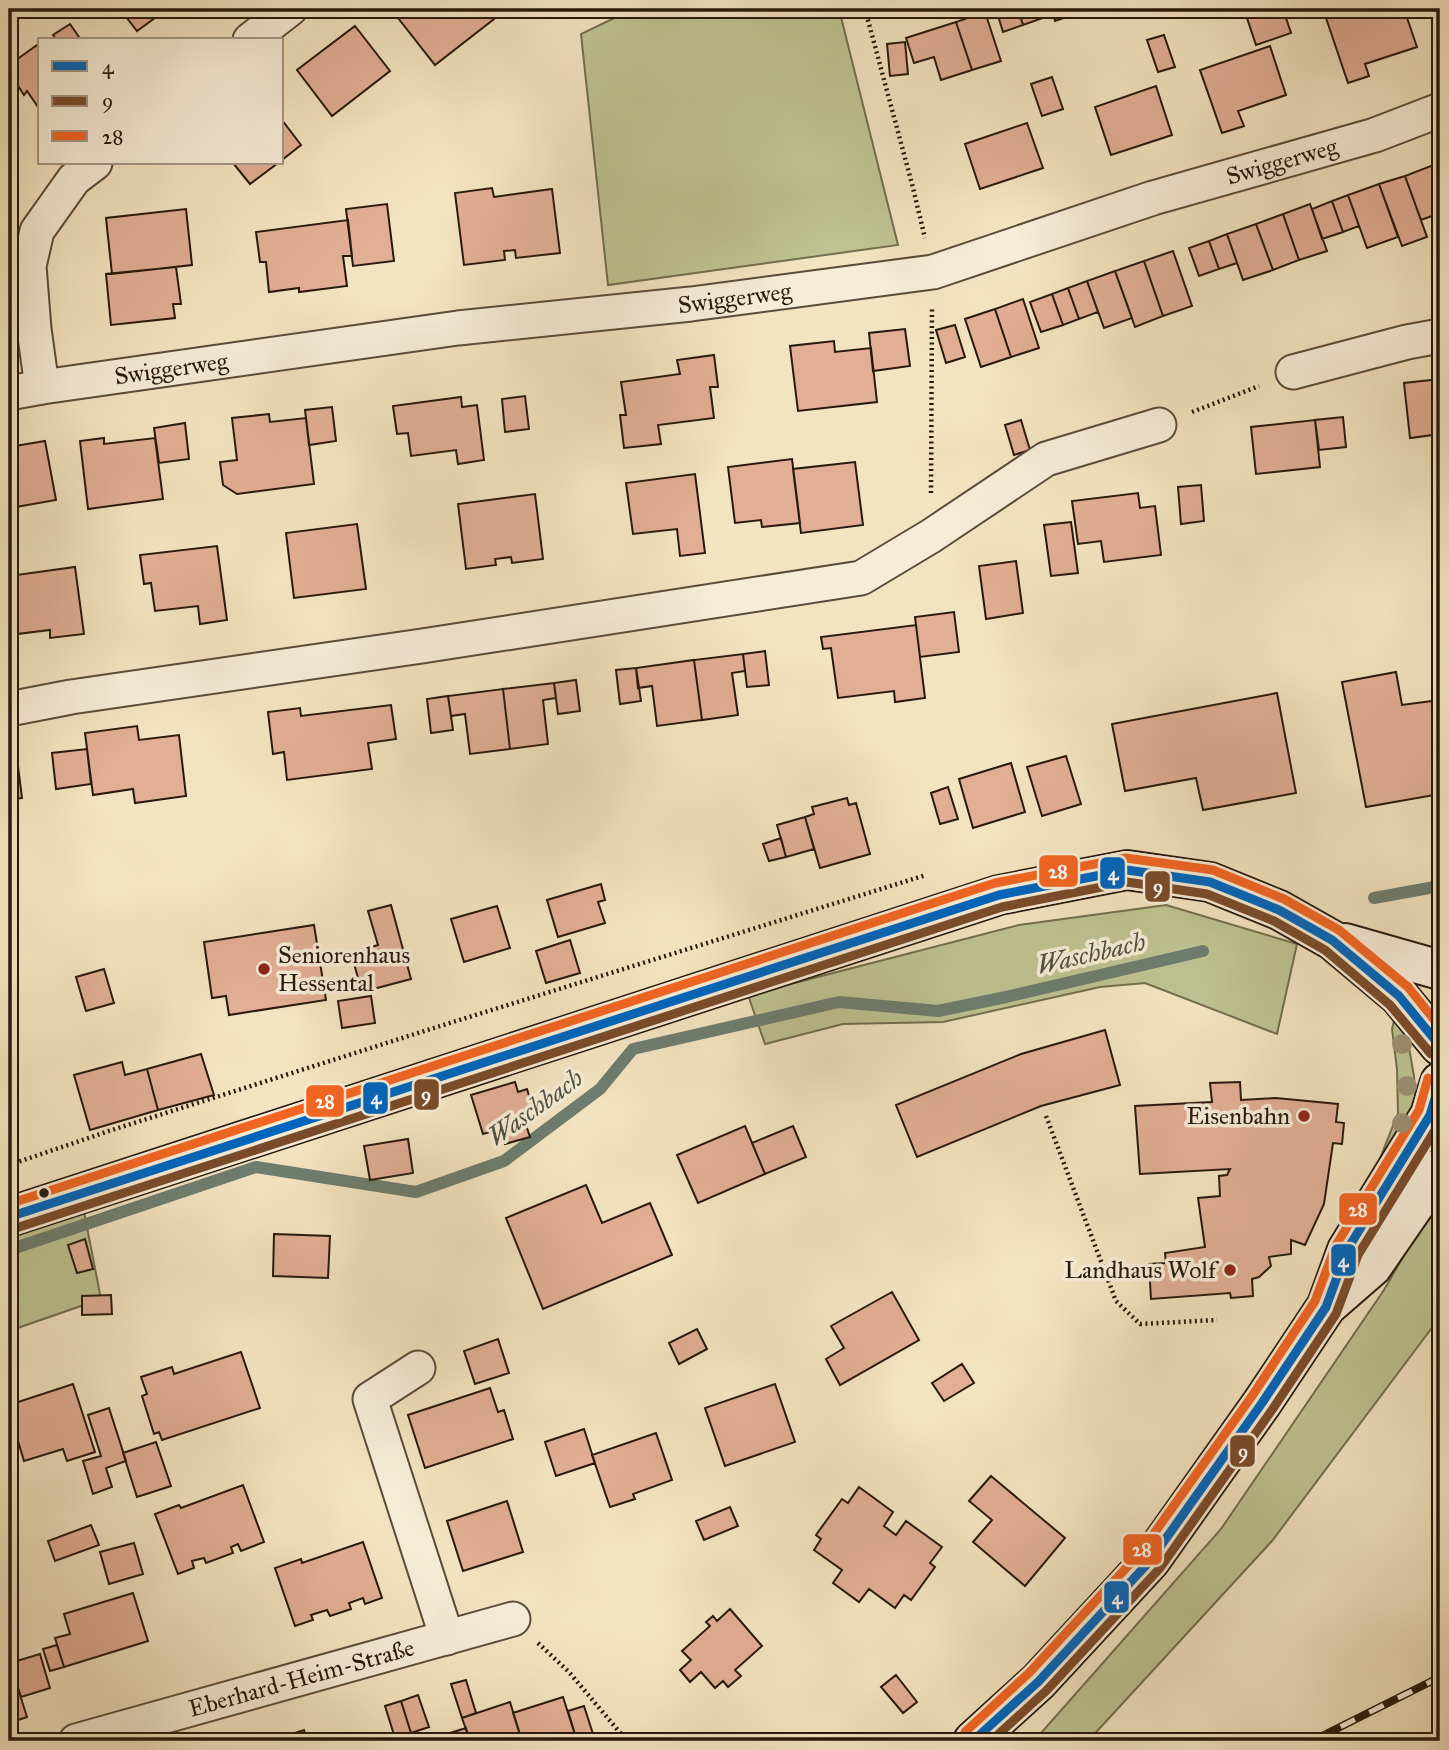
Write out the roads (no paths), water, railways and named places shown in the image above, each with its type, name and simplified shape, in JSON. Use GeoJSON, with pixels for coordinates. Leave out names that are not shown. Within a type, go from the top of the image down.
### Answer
{"type":"FeatureCollection","features":[{"type":"Feature","properties":{"kind":"main road"},"geometry":{"type":"LineString","coordinates":[[9,1217],[999,895],[1127,870],[1210,882],[1279,910],[1332,940],[1399,996],[1440,1045]]}},
{"type":"Feature","properties":{"kind":"main road"},"geometry":{"type":"LineString","coordinates":[[1332,940],[1440,970]]}},
{"type":"Feature","properties":{"kind":"main road"},"geometry":{"type":"LineString","coordinates":[[973,1741],[1038,1682],[1150,1561],[1262,1403],[1326,1307],[1347,1250],[1430,1115],[1440,1082]]}},
{"type":"Feature","properties":{"kind":"main road"},"geometry":{"type":"LineString","coordinates":[[1326,1307],[1372,1267],[1440,1168]]}},
{"type":"Feature","properties":{"kind":"street"},"geometry":{"type":"LineString","coordinates":[[253,38],[290,9]]}},
{"type":"Feature","properties":{"kind":"street","name":"Swiggerweg"},"geometry":{"type":"LineString","coordinates":[[9,393],[458,328],[691,304],[933,272],[1153,198],[1375,135],[1440,110]]}},
{"type":"Feature","properties":{"kind":"street"},"geometry":{"type":"LineString","coordinates":[[42,387],[29,266],[37,231],[74,179],[94,164]]}},
{"type":"Feature","properties":{"kind":"street"},"geometry":{"type":"LineString","coordinates":[[1293,373],[1407,342],[1440,336]]}},
{"type":"Feature","properties":{"kind":"street"},"geometry":{"type":"LineString","coordinates":[[9,709],[85,695],[861,578],[931,536],[1046,459],[1159,425]]}},
{"type":"Feature","properties":{"kind":"street","name":"Eberhard-Heim-Straße"},"geometry":{"type":"LineString","coordinates":[[418,1368],[370,1399],[447,1638]]}},
{"type":"Feature","properties":{"kind":"street","name":"Eberhard-Heim-Straße"},"geometry":{"type":"LineString","coordinates":[[76,1741],[513,1619]]}},
{"type":"Feature","properties":{"kind":"waterway","name":"Waschbach"},"geometry":{"type":"LineString","coordinates":[[1374,898],[1440,886]]}},
{"type":"Feature","properties":{"kind":"waterway","name":"Waschbach"},"geometry":{"type":"LineString","coordinates":[[9,1250],[256,1167],[416,1192],[504,1161],[600,1089],[633,1049],[839,1002],[938,1011],[1203,951]]}},
{"type":"Feature","properties":{"kind":"railway"},"geometry":{"type":"LineString","coordinates":[[1312,1741],[1440,1677]]}},
{"type":"Feature","properties":{"kind":"place","name":"Seniorenhaus Hessental"},"geometry":{"type":"Point","coordinates":[264,969]}},
{"type":"Feature","properties":{"kind":"place","name":"Eisenbahn"},"geometry":{"type":"Point","coordinates":[1304,1116]}},
{"type":"Feature","properties":{"kind":"place","name":"Landhaus Wolf"},"geometry":{"type":"Point","coordinates":[1230,1270]}}]}
